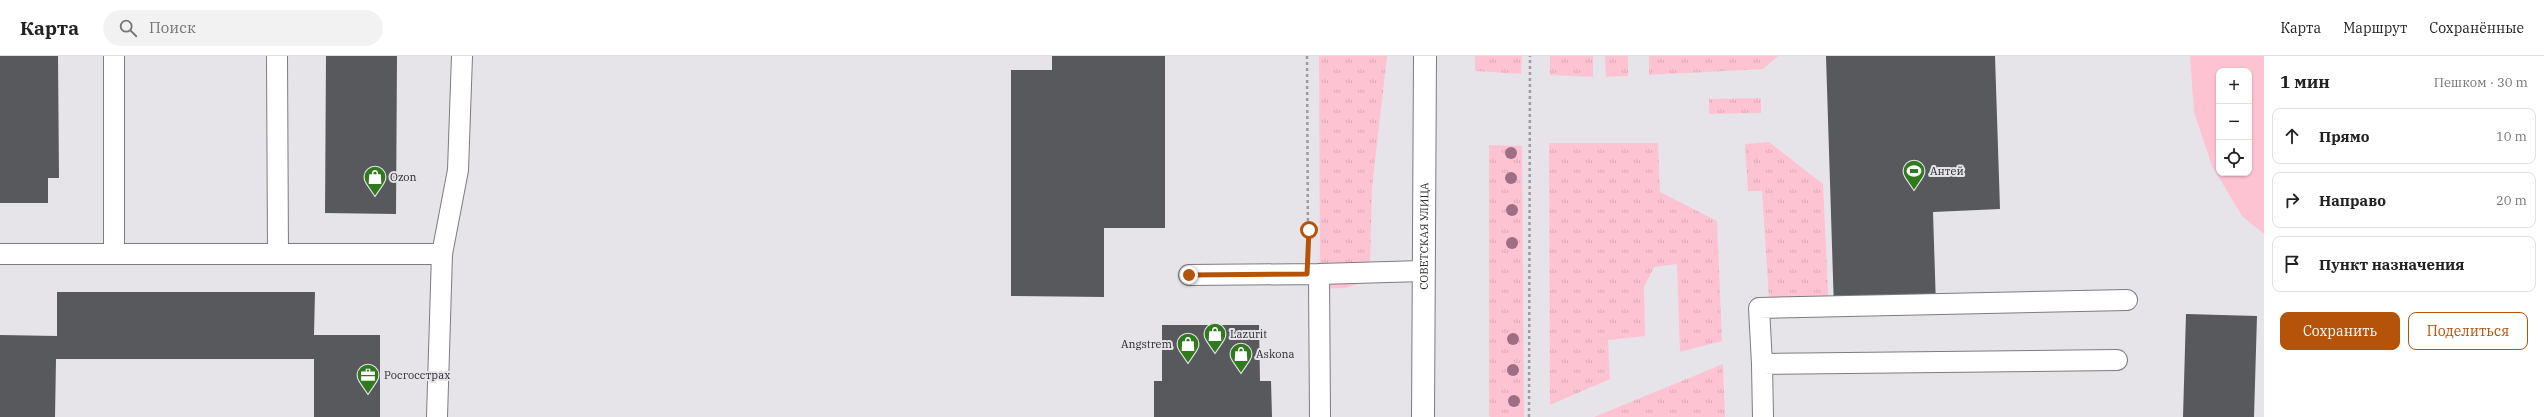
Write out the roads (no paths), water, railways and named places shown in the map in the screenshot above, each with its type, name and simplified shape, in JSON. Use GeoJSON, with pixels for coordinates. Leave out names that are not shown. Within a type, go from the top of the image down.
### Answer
{"type":"FeatureCollection","features":[{"type":"Feature","properties":{"kind":"main road","name":"СОВЕТСКАЯ УЛИЦА"},"geometry":{"type":"LineString","coordinates":[[1423,417],[1425,56]]}},
{"type":"Feature","properties":{"kind":"lane"},"geometry":{"type":"LineString","coordinates":[[114,56],[114,253]]}},
{"type":"Feature","properties":{"kind":"lane"},"geometry":{"type":"LineString","coordinates":[[277,56],[278,252]]}},
{"type":"Feature","properties":{"kind":"lane"},"geometry":{"type":"LineString","coordinates":[[437,417],[442,254],[458,170],[462,56]]}},
{"type":"Feature","properties":{"kind":"lane"},"geometry":{"type":"LineString","coordinates":[[0,254],[278,252],[442,254]]}},
{"type":"Feature","properties":{"kind":"lane"},"geometry":{"type":"LineString","coordinates":[[1189,275],[1423,271]]}},
{"type":"Feature","properties":{"kind":"lane"},"geometry":{"type":"LineString","coordinates":[[1313,274],[1320,417]]}},
{"type":"Feature","properties":{"kind":"lane"},"geometry":{"type":"LineString","coordinates":[[1763,417],[1759,308],[2127,300]]}},
{"type":"Feature","properties":{"kind":"lane"},"geometry":{"type":"LineString","coordinates":[[1762,364],[2117,360]]}},
{"type":"Feature","properties":{"kind":"place","name":"Антей"},"geometry":{"type":"Point","coordinates":[1914,190]}},
{"type":"Feature","properties":{"kind":"place","name":"Ozon"},"geometry":{"type":"Point","coordinates":[375,196]}},
{"type":"Feature","properties":{"kind":"place","name":"Lazurit"},"geometry":{"type":"Point","coordinates":[1215,354]}},
{"type":"Feature","properties":{"kind":"place","name":"Angstrem"},"geometry":{"type":"Point","coordinates":[1188,364]}},
{"type":"Feature","properties":{"kind":"place","name":"Askona"},"geometry":{"type":"Point","coordinates":[1241,374]}},
{"type":"Feature","properties":{"kind":"place","name":"Росгосстрах"},"geometry":{"type":"Point","coordinates":[368,394]}}]}
